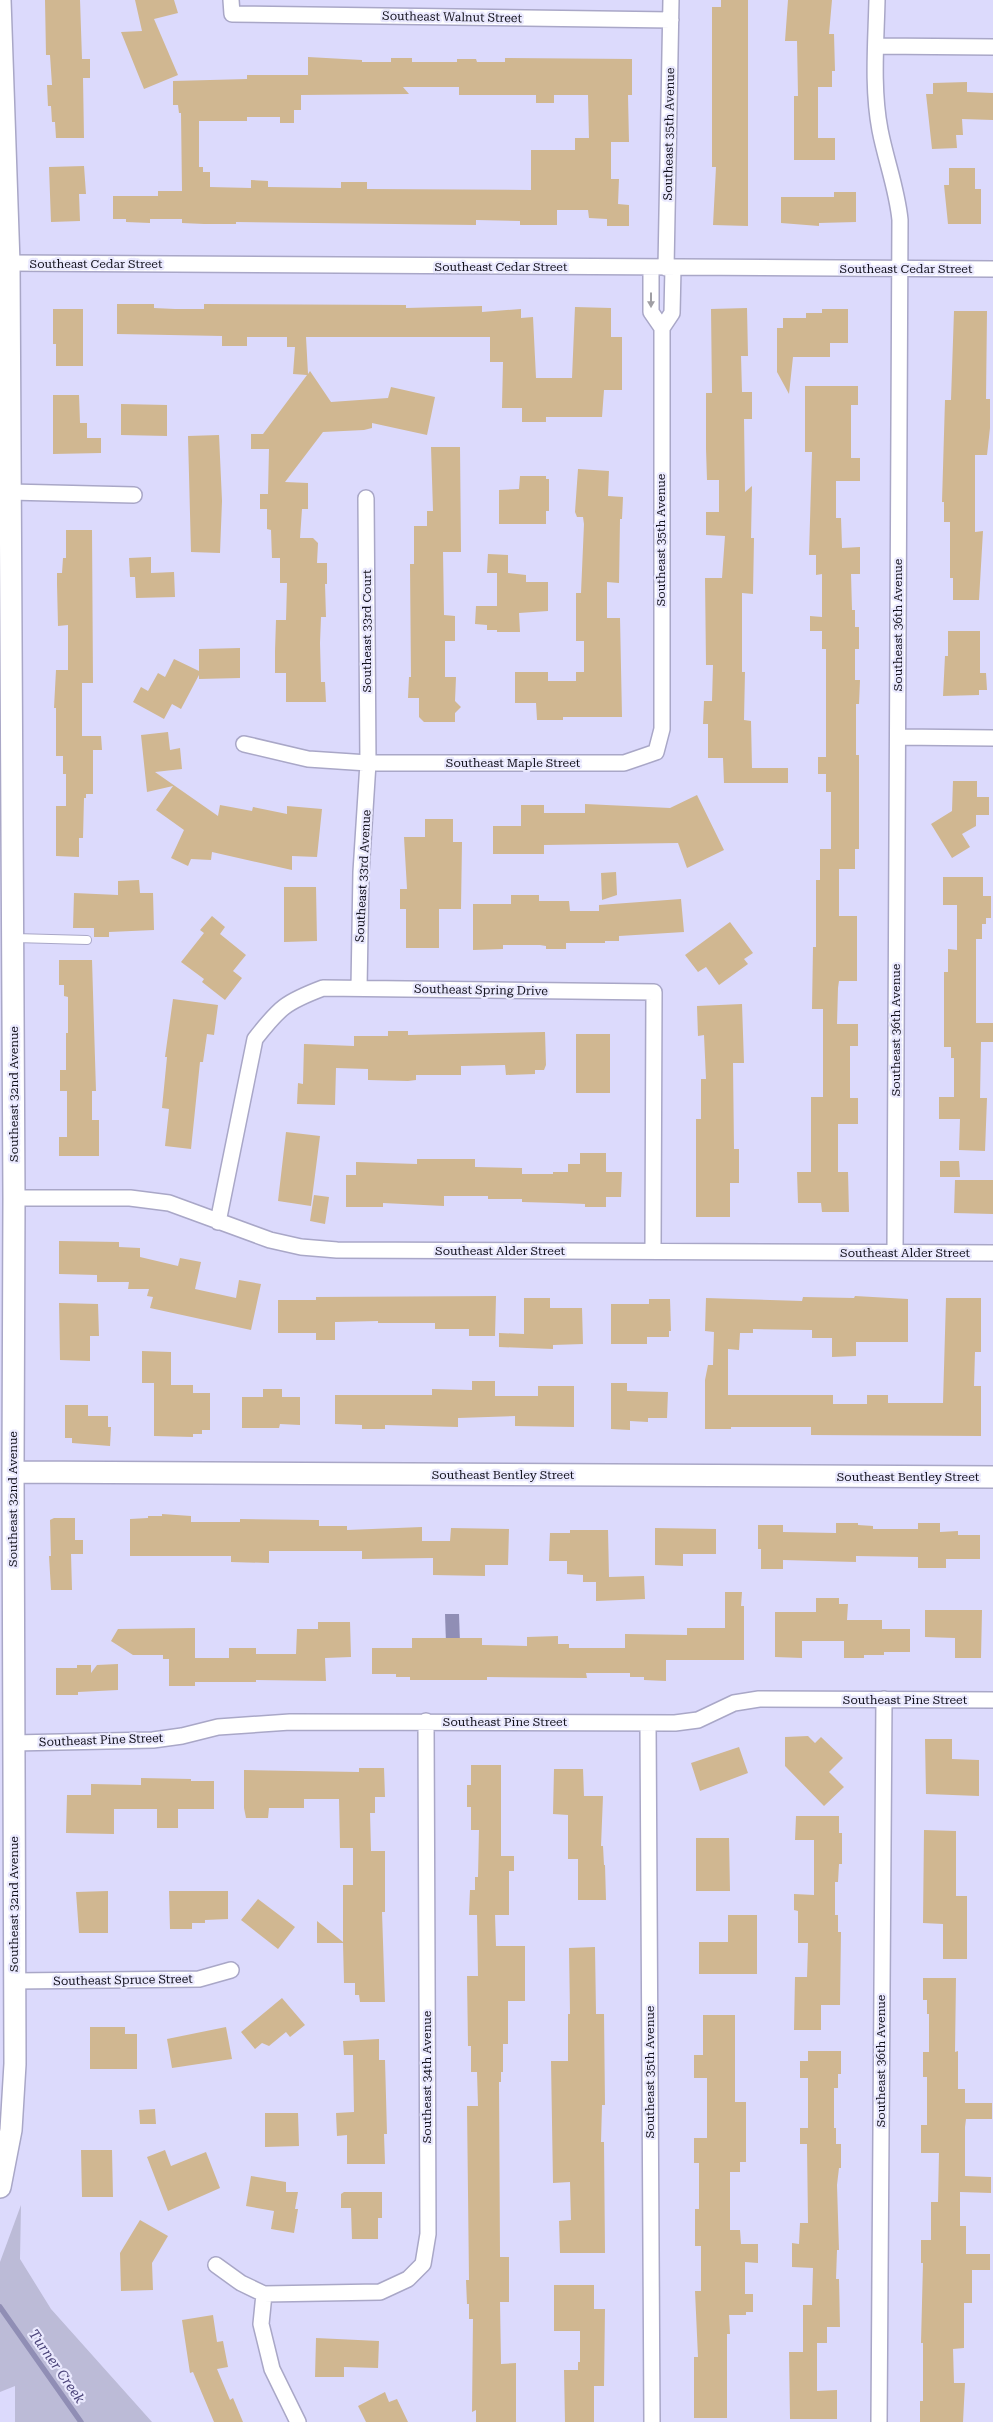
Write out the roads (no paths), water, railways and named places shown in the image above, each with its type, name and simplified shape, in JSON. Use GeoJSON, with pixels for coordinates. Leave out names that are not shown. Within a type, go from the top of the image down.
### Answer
{"type":"FeatureCollection","features":[{"type":"Feature","properties":{"kind":"main road","name":"Southeast 32nd Avenue"},"geometry":{"type":"LineString","coordinates":[[0,12],[9,263],[5,443],[10,492],[6,763],[13,938],[14,1198],[13,1472],[7,1584],[14,1743],[15,1981],[14,2090],[8,2153],[0,2187]]}},
{"type":"Feature","properties":{"kind":"main road","name":"Southeast Bentley Street"},"geometry":{"type":"LineString","coordinates":[[13,1472],[993,1478]]}},
{"type":"Feature","properties":{"kind":"street","name":"Southeast 35th Avenue"},"geometry":{"type":"LineString","coordinates":[[662,328],[651,312],[663,268],[671,0]]}},
{"type":"Feature","properties":{"kind":"street","name":"Southeast 36th Avenue"},"geometry":{"type":"LineString","coordinates":[[877,0],[876,95],[880,131],[898,202],[900,268],[895,1252]]}},
{"type":"Feature","properties":{"kind":"street","name":"Southeast Walnut Street"},"geometry":{"type":"LineString","coordinates":[[232,7],[671,20]]}},
{"type":"Feature","properties":{"kind":"street"},"geometry":{"type":"LineString","coordinates":[[876,46],[993,47]]}},
{"type":"Feature","properties":{"kind":"street","name":"Southeast Cedar Street"},"geometry":{"type":"LineString","coordinates":[[9,263],[993,269]]}},
{"type":"Feature","properties":{"kind":"street","name":"Southeast 35th Avenue"},"geometry":{"type":"LineString","coordinates":[[656,752],[662,729],[662,328],[672,312],[663,268]]}},
{"type":"Feature","properties":{"kind":"street"},"geometry":{"type":"LineString","coordinates":[[10,492],[134,495]]}},
{"type":"Feature","properties":{"kind":"street","name":"Southeast 33rd Court"},"geometry":{"type":"LineString","coordinates":[[366,498],[368,763]]}},
{"type":"Feature","properties":{"kind":"street"},"geometry":{"type":"LineString","coordinates":[[898,737],[993,738]]}},
{"type":"Feature","properties":{"kind":"street","name":"Southeast Maple Street"},"geometry":{"type":"LineString","coordinates":[[244,744],[308,759],[368,763],[624,763],[656,752]]}},
{"type":"Feature","properties":{"kind":"street","name":"Southeast 33rd Avenue"},"geometry":{"type":"LineString","coordinates":[[359,988],[361,872],[368,763]]}},
{"type":"Feature","properties":{"kind":"street","name":"Southeast Spring Drive"},"geometry":{"type":"LineString","coordinates":[[218,1222],[255,1039],[274,1014],[293,999],[323,988],[654,992],[652,1251]]}},
{"type":"Feature","properties":{"kind":"street","name":"Southeast Alder Street"},"geometry":{"type":"LineString","coordinates":[[14,1198],[130,1198],[169,1203],[270,1240],[301,1247],[337,1250],[993,1253]]}},
{"type":"Feature","properties":{"kind":"street","name":"Southeast Pine Street"},"geometry":{"type":"LineString","coordinates":[[14,1743],[153,1740],[182,1736],[218,1727],[290,1722],[675,1723],[698,1720],[734,1703],[759,1699],[993,1700]]}},
{"type":"Feature","properties":{"kind":"street","name":"Southeast 36th Avenue"},"geometry":{"type":"LineString","coordinates":[[879,2422],[884,1699]]}},
{"type":"Feature","properties":{"kind":"street","name":"Southeast 34th Avenue"},"geometry":{"type":"LineString","coordinates":[[264,2294],[380,2292],[408,2279],[423,2264],[428,2234],[426,1722]]}},
{"type":"Feature","properties":{"kind":"street","name":"Southeast 35th Avenue"},"geometry":{"type":"LineString","coordinates":[[648,1723],[652,2422]]}},
{"type":"Feature","properties":{"kind":"street","name":"Southeast Spruce Street"},"geometry":{"type":"LineString","coordinates":[[15,1981],[199,1979],[231,1970]]}},
{"type":"Feature","properties":{"kind":"street"},"geometry":{"type":"LineString","coordinates":[[216,2266],[241,2283],[264,2294],[261,2324],[272,2369],[298,2422]]}},
{"type":"Feature","properties":{"kind":"lane"},"geometry":{"type":"LineString","coordinates":[[13,938],[87,940]]}},
{"type":"Feature","properties":{"kind":"waterway","name":"Turner Creek"},"geometry":{"type":"LineString","coordinates":[[0,2307],[81,2422]]}}]}
